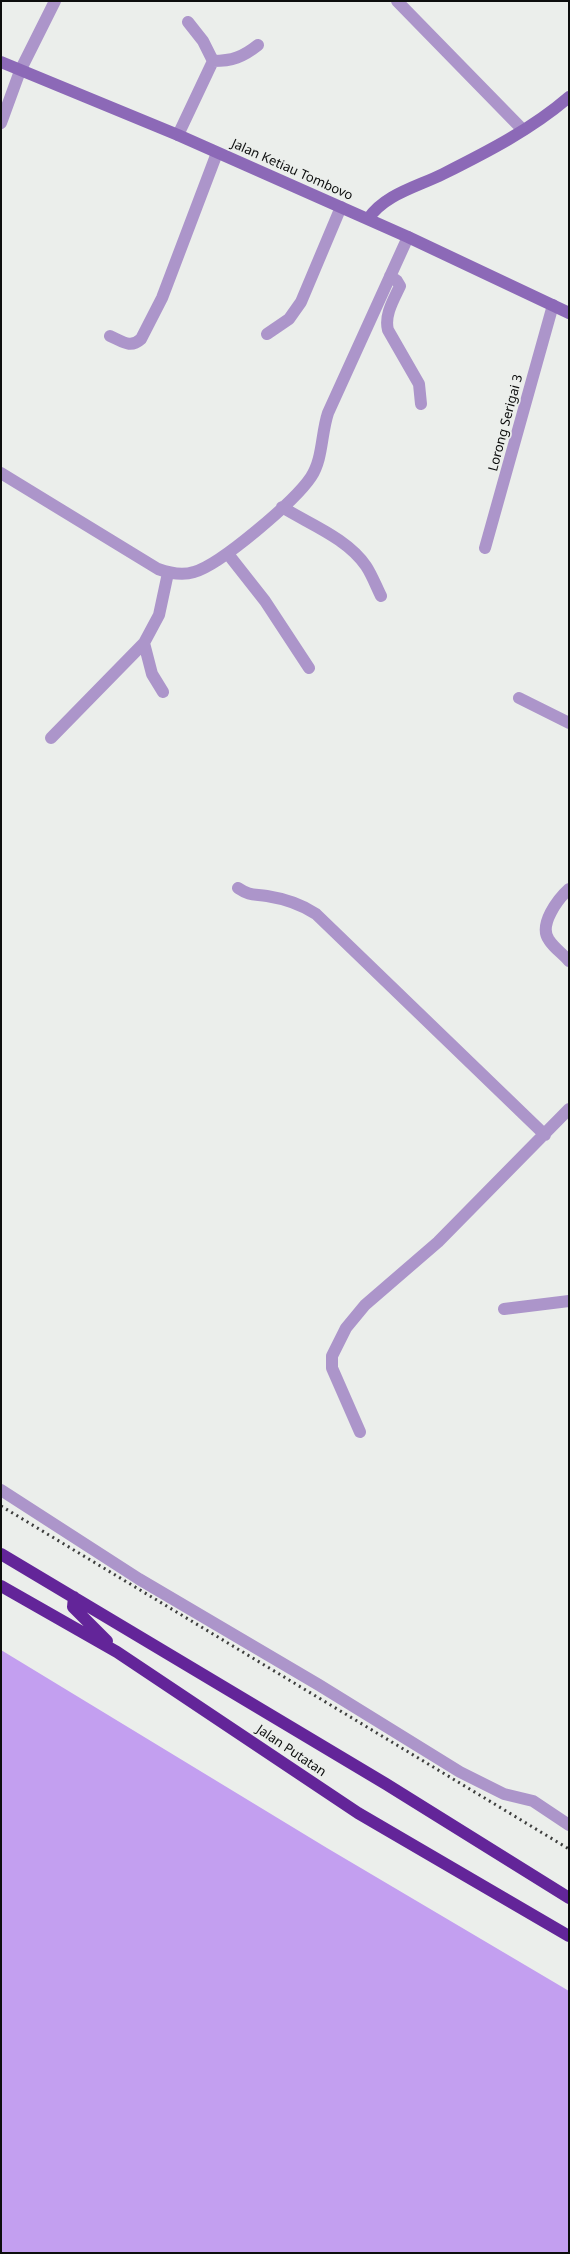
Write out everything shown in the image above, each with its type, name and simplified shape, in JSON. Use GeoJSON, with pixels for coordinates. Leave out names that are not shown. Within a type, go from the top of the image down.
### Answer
{"type":"FeatureCollection","features":[{"type":"Feature","properties":{"kind":"highway","name":"Jalan Putatan"},"geometry":{"type":"LineString","coordinates":[[1,1554],[386,1784],[569,1898]]}},
{"type":"Feature","properties":{"kind":"highway","name":"Jalan Putatan"},"geometry":{"type":"LineString","coordinates":[[1,1586],[117,1652],[358,1813],[569,1936]]}},
{"type":"Feature","properties":{"kind":"highway"},"geometry":{"type":"LineString","coordinates":[[74,1597],[73,1606],[78,1613],[117,1652]]}},
{"type":"Feature","properties":{"kind":"street"},"geometry":{"type":"LineString","coordinates":[[1,123],[20,71],[55,1]]}},
{"type":"Feature","properties":{"kind":"street"},"geometry":{"type":"LineString","coordinates":[[397,1],[523,130]]}},
{"type":"Feature","properties":{"kind":"street"},"geometry":{"type":"LineString","coordinates":[[188,22],[203,42],[214,61]]}},
{"type":"Feature","properties":{"kind":"street"},"geometry":{"type":"LineString","coordinates":[[214,61],[231,61],[245,56],[258,45]]}},
{"type":"Feature","properties":{"kind":"street"},"geometry":{"type":"LineString","coordinates":[[178,135],[214,61]]}},
{"type":"Feature","properties":{"kind":"street","name":"Jalan Ketiau Tombovo"},"geometry":{"type":"LineString","coordinates":[[1,62],[178,135],[341,207],[569,313]]}},
{"type":"Feature","properties":{"kind":"street"},"geometry":{"type":"LineString","coordinates":[[368,219],[378,206],[387,200],[442,174],[523,130],[569,97]]}},
{"type":"Feature","properties":{"kind":"street"},"geometry":{"type":"LineString","coordinates":[[110,336],[130,345],[135,344],[140,339],[162,298],[218,153]]}},
{"type":"Feature","properties":{"kind":"street"},"geometry":{"type":"LineString","coordinates":[[267,334],[289,319],[302,302],[341,207]]}},
{"type":"Feature","properties":{"kind":"street"},"geometry":{"type":"LineString","coordinates":[[3,478],[148,563],[168,573],[193,573],[208,567],[228,554],[282,506],[311,477],[317,463],[323,430],[328,413],[408,237]]}},
{"type":"Feature","properties":{"kind":"street"},"geometry":{"type":"LineString","coordinates":[[390,276],[397,281],[400,286],[390,308],[386,325],[392,339],[419,384],[421,404]]}},
{"type":"Feature","properties":{"kind":"street","name":"Lorong Serigai 3"},"geometry":{"type":"LineString","coordinates":[[485,548],[553,305]]}},
{"type":"Feature","properties":{"kind":"street"},"geometry":{"type":"LineString","coordinates":[[368,323],[386,325]]}},
{"type":"Feature","properties":{"kind":"street"},"geometry":{"type":"LineString","coordinates":[[282,506],[337,539],[352,551],[365,565],[381,596]]}},
{"type":"Feature","properties":{"kind":"street"},"geometry":{"type":"LineString","coordinates":[[228,554],[265,601],[309,668]]}},
{"type":"Feature","properties":{"kind":"street"},"geometry":{"type":"LineString","coordinates":[[52,738],[144,644],[159,615],[168,573]]}},
{"type":"Feature","properties":{"kind":"street"},"geometry":{"type":"LineString","coordinates":[[144,644],[152,674],[163,692]]}},
{"type":"Feature","properties":{"kind":"street"},"geometry":{"type":"LineString","coordinates":[[520,698],[569,723]]}},
{"type":"Feature","properties":{"kind":"street"},"geometry":{"type":"LineString","coordinates":[[238,888],[249,895],[265,896],[302,905],[316,914],[544,1135]]}},
{"type":"Feature","properties":{"kind":"street"},"geometry":{"type":"LineString","coordinates":[[569,889],[559,898],[547,926],[548,939],[569,960]]}},
{"type":"Feature","properties":{"kind":"street"},"geometry":{"type":"LineString","coordinates":[[360,1432],[332,1368],[332,1356],[346,1328],[365,1305],[434,1246],[506,1171],[569,1109]]}},
{"type":"Feature","properties":{"kind":"street"},"geometry":{"type":"LineString","coordinates":[[504,1309],[569,1301]]}},
{"type":"Feature","properties":{"kind":"street"},"geometry":{"type":"LineString","coordinates":[[1,1490],[139,1579],[333,1693],[460,1772],[504,1794],[533,1801],[569,1825]]}},
{"type":"Feature","properties":{"kind":"shaded area"},"geometry":{"type":"Polygon","coordinates":[[[1,1650],[327,1848],[569,1991],[569,2253],[1,2253],[1,1650]]]}},
{"type":"Feature","properties":{"kind":"railway"},"geometry":{"type":"LineString","coordinates":[[1,1506],[569,1849]]}}]}
